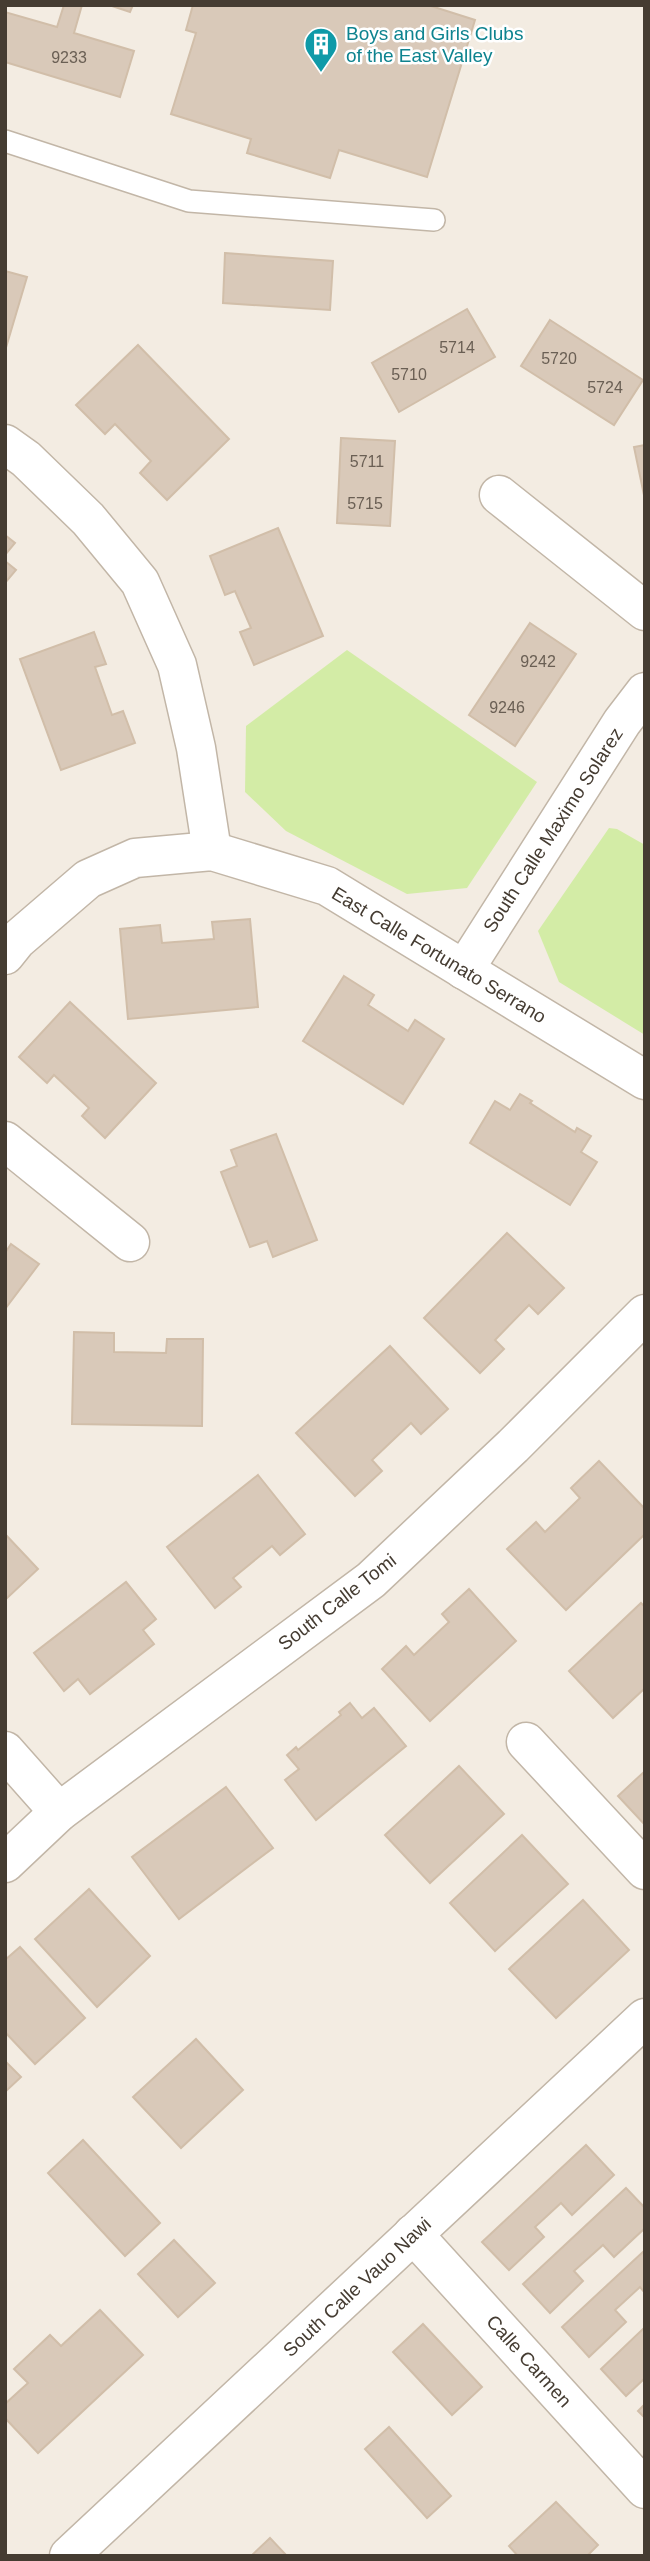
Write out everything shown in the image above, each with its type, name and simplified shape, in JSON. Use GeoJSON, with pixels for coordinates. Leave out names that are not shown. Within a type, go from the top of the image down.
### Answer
{"type":"FeatureCollection","features":[{"type":"Feature","properties":{"kind":"street"},"geometry":{"type":"LineString","coordinates":[[5,444],[26,459],[88,519],[140,582],[177,665],[196,748],[212,851]]}},
{"type":"Feature","properties":{"kind":"street"},"geometry":{"type":"LineString","coordinates":[[499,495],[645,611]]}},
{"type":"Feature","properties":{"kind":"street","name":"South Calle Maximo Solarez"},"geometry":{"type":"LineString","coordinates":[[464,970],[622,722],[645,692]]}},
{"type":"Feature","properties":{"kind":"street","name":"East Calle Fortunato Serrano"},"geometry":{"type":"LineString","coordinates":[[5,955],[17,940],[88,879],[135,858],[212,851],[327,886],[645,1080]]}},
{"type":"Feature","properties":{"kind":"street"},"geometry":{"type":"LineString","coordinates":[[5,1141],[130,1242]]}},
{"type":"Feature","properties":{"kind":"street","name":"South Calle Tomi"},"geometry":{"type":"LineString","coordinates":[[5,1863],[59,1812],[371,1580],[513,1446],[645,1314]]}},
{"type":"Feature","properties":{"kind":"street"},"geometry":{"type":"LineString","coordinates":[[526,1742],[645,1870]]}},
{"type":"Feature","properties":{"kind":"street"},"geometry":{"type":"LineString","coordinates":[[5,1751],[59,1812]]}},
{"type":"Feature","properties":{"kind":"street","name":"South Calle Vauo Nawi"},"geometry":{"type":"LineString","coordinates":[[69,2556],[645,2018]]}},
{"type":"Feature","properties":{"kind":"street","name":"Calle Carmen"},"geometry":{"type":"LineString","coordinates":[[413,2234],[645,2489]]}},
{"type":"Feature","properties":{"kind":"lane"},"geometry":{"type":"LineString","coordinates":[[5,141],[189,201],[434,220]]}},
{"type":"Feature","properties":{"kind":"green space"},"geometry":{"type":"Polygon","coordinates":[[[347,650],[537,782],[467,888],[407,894],[286,831],[245,792],[246,726],[347,650]]]}},
{"type":"Feature","properties":{"kind":"green space"},"geometry":{"type":"Polygon","coordinates":[[[609,828],[617,829],[645,845],[645,1035],[559,982],[538,931],[609,828]]]}},
{"type":"Feature","properties":{"kind":"building"},"geometry":{"type":"Polygon","coordinates":[[[64,5],[82,5],[74,33],[134,51],[120,97],[5,62],[5,12],[57,27],[64,5]]]}},
{"type":"Feature","properties":{"kind":"building"},"geometry":{"type":"Polygon","coordinates":[[[109,5],[133,5],[130,12],[109,5]]]}},
{"type":"Feature","properties":{"kind":"building","name":"Boys and Girls Clubs of the East Valley"},"geometry":{"type":"Polygon","coordinates":[[[193,5],[428,5],[475,20],[427,177],[339,150],[330,178],[247,153],[251,139],[171,114],[196,33],[186,30],[193,5]]]}},
{"type":"Feature","properties":{"kind":"building"},"geometry":{"type":"Polygon","coordinates":[[[225,253],[333,261],[330,310],[223,303],[225,253]]]}},
{"type":"Feature","properties":{"kind":"building"},"geometry":{"type":"Polygon","coordinates":[[[5,271],[27,277],[5,351],[5,271]]]}},
{"type":"Feature","properties":{"kind":"building"},"geometry":{"type":"Polygon","coordinates":[[[467,309],[495,357],[399,412],[372,363],[467,309]]]}},
{"type":"Feature","properties":{"kind":"building"},"geometry":{"type":"Polygon","coordinates":[[[550,320],[643,380],[614,425],[521,366],[550,320]]]}},
{"type":"Feature","properties":{"kind":"building"},"geometry":{"type":"Polygon","coordinates":[[[138,345],[229,439],[167,500],[140,473],[151,461],[115,424],[105,434],[76,405],[138,345]]]}},
{"type":"Feature","properties":{"kind":"building"},"geometry":{"type":"Polygon","coordinates":[[[341,438],[395,441],[390,526],[337,523],[341,438]]]}},
{"type":"Feature","properties":{"kind":"building"},"geometry":{"type":"Polygon","coordinates":[[[645,445],[645,500],[634,447],[645,445]]]}},
{"type":"Feature","properties":{"kind":"building"},"geometry":{"type":"Polygon","coordinates":[[[278,528],[323,636],[254,665],[240,632],[251,628],[235,591],[225,595],[210,556],[278,528]]]}},
{"type":"Feature","properties":{"kind":"building"},"geometry":{"type":"Polygon","coordinates":[[[5,535],[15,543],[5,555],[5,535]]]}},
{"type":"Feature","properties":{"kind":"building"},"geometry":{"type":"Polygon","coordinates":[[[5,561],[16,570],[5,583],[5,561]]]}},
{"type":"Feature","properties":{"kind":"building"},"geometry":{"type":"Polygon","coordinates":[[[530,623],[576,654],[515,746],[469,715],[530,623]]]}},
{"type":"Feature","properties":{"kind":"building"},"geometry":{"type":"Polygon","coordinates":[[[94,632],[106,664],[95,667],[112,715],[123,711],[135,743],[61,770],[20,659],[94,632]]]}},
{"type":"Feature","properties":{"kind":"building"},"geometry":{"type":"Polygon","coordinates":[[[250,919],[258,1007],[128,1019],[120,929],[160,925],[162,943],[214,939],[212,922],[250,919]]]}},
{"type":"Feature","properties":{"kind":"building"},"geometry":{"type":"Polygon","coordinates":[[[344,976],[374,995],[368,1005],[408,1031],[415,1020],[444,1039],[403,1104],[303,1041],[344,976]]]}},
{"type":"Feature","properties":{"kind":"building"},"geometry":{"type":"Polygon","coordinates":[[[70,1002],[156,1083],[105,1138],[82,1116],[89,1108],[54,1075],[47,1083],[19,1057],[70,1002]]]}},
{"type":"Feature","properties":{"kind":"building"},"geometry":{"type":"Polygon","coordinates":[[[520,1094],[575,1132],[577,1128],[591,1136],[581,1152],[597,1162],[570,1205],[470,1143],[495,1101],[510,1110],[520,1094]]]}},
{"type":"Feature","properties":{"kind":"building"},"geometry":{"type":"Polygon","coordinates":[[[276,1134],[317,1240],[273,1257],[267,1241],[250,1247],[221,1172],[237,1166],[231,1150],[276,1134]]]}},
{"type":"Feature","properties":{"kind":"building"},"geometry":{"type":"Polygon","coordinates":[[[507,1233],[564,1288],[538,1314],[529,1305],[495,1340],[504,1349],[480,1373],[424,1318],[507,1233]]]}},
{"type":"Feature","properties":{"kind":"building"},"geometry":{"type":"Polygon","coordinates":[[[11,1244],[39,1264],[5,1309],[5,1253],[11,1244]]]}},
{"type":"Feature","properties":{"kind":"building"},"geometry":{"type":"Polygon","coordinates":[[[74,1332],[114,1333],[114,1352],[166,1353],[167,1339],[203,1339],[202,1426],[72,1424],[74,1332]]]}},
{"type":"Feature","properties":{"kind":"building"},"geometry":{"type":"Polygon","coordinates":[[[390,1346],[448,1409],[421,1434],[411,1423],[372,1460],[382,1471],[355,1496],[296,1433],[390,1346]]]}},
{"type":"Feature","properties":{"kind":"building"},"geometry":{"type":"Polygon","coordinates":[[[599,1461],[645,1509],[645,1534],[566,1610],[507,1549],[536,1522],[545,1532],[580,1498],[571,1488],[599,1461]]]}},
{"type":"Feature","properties":{"kind":"building"},"geometry":{"type":"Polygon","coordinates":[[[258,1475],[305,1534],[280,1555],[272,1546],[233,1578],[241,1587],[215,1608],[167,1547],[258,1475]]]}},
{"type":"Feature","properties":{"kind":"building"},"geometry":{"type":"Polygon","coordinates":[[[5,1534],[38,1569],[5,1600],[5,1534]]]}},
{"type":"Feature","properties":{"kind":"building"},"geometry":{"type":"Polygon","coordinates":[[[126,1582],[156,1619],[143,1630],[154,1644],[90,1694],[78,1679],[64,1691],[34,1653],[126,1582]]]}},
{"type":"Feature","properties":{"kind":"building"},"geometry":{"type":"Polygon","coordinates":[[[469,1589],[516,1641],[430,1721],[382,1669],[406,1646],[414,1655],[449,1622],[442,1614],[469,1589]]]}},
{"type":"Feature","properties":{"kind":"building"},"geometry":{"type":"Polygon","coordinates":[[[641,1603],[645,1607],[645,1688],[613,1718],[569,1671],[641,1603]]]}},
{"type":"Feature","properties":{"kind":"building"},"geometry":{"type":"Polygon","coordinates":[[[350,1703],[362,1718],[374,1708],[406,1746],[316,1820],[285,1780],[299,1769],[287,1755],[296,1747],[298,1750],[341,1715],[339,1712],[350,1703]]]}},
{"type":"Feature","properties":{"kind":"building"},"geometry":{"type":"Polygon","coordinates":[[[459,1766],[504,1814],[430,1883],[385,1835],[459,1766]]]}},
{"type":"Feature","properties":{"kind":"building"},"geometry":{"type":"Polygon","coordinates":[[[645,1771],[645,1825],[618,1796],[645,1771]]]}},
{"type":"Feature","properties":{"kind":"building"},"geometry":{"type":"Polygon","coordinates":[[[226,1787],[273,1848],[179,1919],[132,1857],[226,1787]]]}},
{"type":"Feature","properties":{"kind":"building"},"geometry":{"type":"Polygon","coordinates":[[[522,1835],[568,1884],[495,1951],[450,1903],[522,1835]]]}},
{"type":"Feature","properties":{"kind":"building"},"geometry":{"type":"Polygon","coordinates":[[[89,1889],[150,1956],[97,2007],[35,1939],[89,1889]]]}},
{"type":"Feature","properties":{"kind":"building"},"geometry":{"type":"Polygon","coordinates":[[[583,1900],[629,1950],[556,2018],[509,1969],[583,1900]]]}},
{"type":"Feature","properties":{"kind":"building"},"geometry":{"type":"Polygon","coordinates":[[[20,1947],[85,2018],[35,2064],[5,2032],[5,1960],[20,1947]]]}},
{"type":"Feature","properties":{"kind":"building"},"geometry":{"type":"Polygon","coordinates":[[[196,2039],[243,2090],[181,2148],[133,2097],[196,2039]]]}},
{"type":"Feature","properties":{"kind":"building"},"geometry":{"type":"Polygon","coordinates":[[[5,2061],[21,2077],[5,2092],[5,2061]]]}},
{"type":"Feature","properties":{"kind":"building"},"geometry":{"type":"Polygon","coordinates":[[[83,2140],[160,2223],[125,2256],[48,2173],[83,2140]]]}},
{"type":"Feature","properties":{"kind":"building"},"geometry":{"type":"Polygon","coordinates":[[[586,2145],[614,2175],[572,2215],[561,2203],[535,2227],[544,2237],[509,2270],[482,2242],[586,2145]]]}},
{"type":"Feature","properties":{"kind":"building"},"geometry":{"type":"Polygon","coordinates":[[[626,2188],[645,2208],[645,2228],[614,2257],[603,2245],[574,2271],[583,2281],[550,2313],[523,2284],[626,2188]]]}},
{"type":"Feature","properties":{"kind":"building"},"geometry":{"type":"Polygon","coordinates":[[[174,2240],[215,2283],[178,2317],[138,2274],[174,2240]]]}},
{"type":"Feature","properties":{"kind":"building"},"geometry":{"type":"Polygon","coordinates":[[[645,2250],[645,2293],[640,2287],[615,2310],[626,2322],[589,2357],[562,2327],[645,2250]]]}},
{"type":"Feature","properties":{"kind":"building"},"geometry":{"type":"Polygon","coordinates":[[[100,2310],[143,2355],[38,2453],[5,2418],[5,2404],[28,2383],[14,2369],[50,2335],[61,2346],[100,2310]]]}},
{"type":"Feature","properties":{"kind":"building"},"geometry":{"type":"Polygon","coordinates":[[[423,2324],[482,2387],[452,2415],[393,2352],[423,2324]]]}},
{"type":"Feature","properties":{"kind":"building"},"geometry":{"type":"Polygon","coordinates":[[[645,2327],[645,2378],[626,2396],[601,2369],[645,2327]]]}},
{"type":"Feature","properties":{"kind":"building"},"geometry":{"type":"Polygon","coordinates":[[[645,2404],[645,2418],[638,2411],[645,2404]]]}},
{"type":"Feature","properties":{"kind":"building"},"geometry":{"type":"Polygon","coordinates":[[[389,2427],[451,2496],[427,2518],[365,2449],[389,2427]]]}},
{"type":"Feature","properties":{"kind":"building"},"geometry":{"type":"Polygon","coordinates":[[[556,2502],[598,2545],[587,2556],[518,2556],[509,2546],[556,2502]]]}},
{"type":"Feature","properties":{"kind":"building"},"geometry":{"type":"Polygon","coordinates":[[[270,2538],[287,2556],[251,2556],[270,2538]]]}},
{"type":"Feature","properties":{"kind":"place","name":"Boys and Girls Clubs of the East Valley"},"geometry":{"type":"Point","coordinates":[321,74]}}]}
